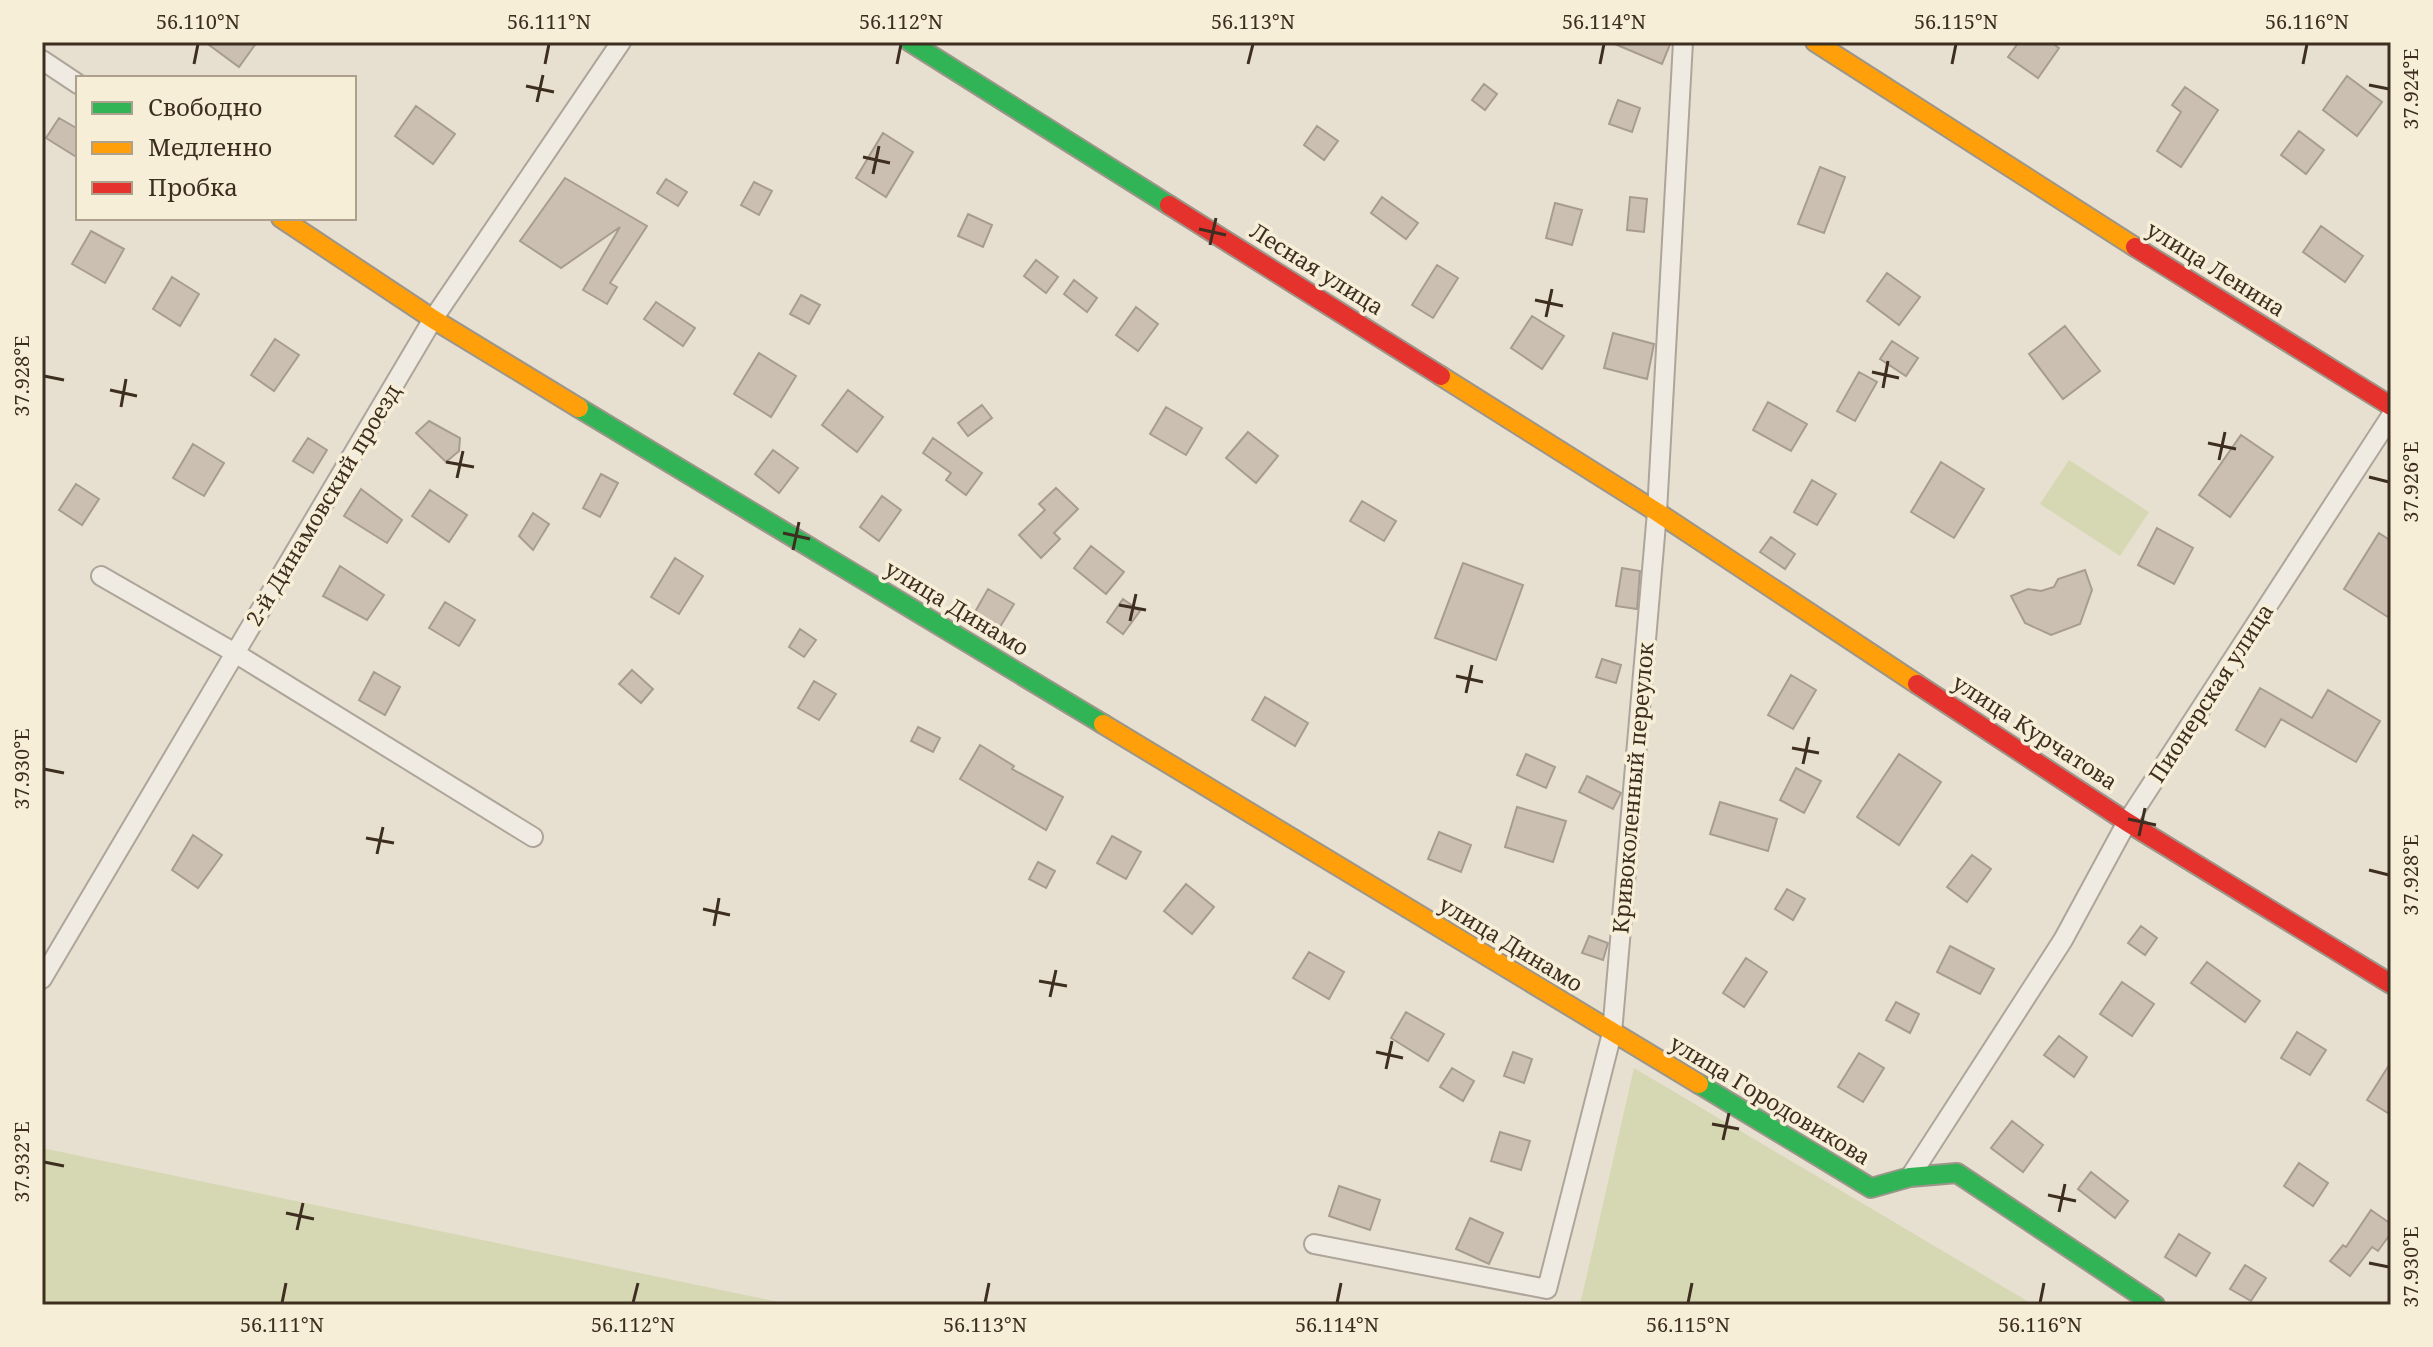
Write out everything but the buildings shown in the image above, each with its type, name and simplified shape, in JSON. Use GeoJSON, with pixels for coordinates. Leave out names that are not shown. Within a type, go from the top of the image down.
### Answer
{"type":"FeatureCollection","features":[{"type":"Feature","properties":{"kind":"street","name":"2-й Динамовский проезд"},"geometry":{"type":"LineString","coordinates":[[42,979],[433,319],[621,42]]}},
{"type":"Feature","properties":{"kind":"street","name":"Лесная улица"},"geometry":{"type":"LineString","coordinates":[[910,42],[1657,512]]}},
{"type":"Feature","properties":{"kind":"street","name":"Кривоколенный переулок"},"geometry":{"type":"LineString","coordinates":[[1314,1244],[1547,1289],[1612,1033],[1657,512],[1683,42]]}},
{"type":"Feature","properties":{"kind":"street","name":"улица Ленина"},"geometry":{"type":"LineString","coordinates":[[1815,42],[2016,173],[2391,406]]}},
{"type":"Feature","properties":{"kind":"street"},"geometry":{"type":"LineString","coordinates":[[42,60],[76,83]]}},
{"type":"Feature","properties":{"kind":"street","name":"улица Динамо"},"geometry":{"type":"LineString","coordinates":[[284,220],[433,319],[1612,1033]]}},
{"type":"Feature","properties":{"kind":"street","name":"Пионерская улица"},"geometry":{"type":"LineString","coordinates":[[1910,1177],[2063,940],[2127,822],[2391,416]]}},
{"type":"Feature","properties":{"kind":"street","name":"улица Курчатова"},"geometry":{"type":"LineString","coordinates":[[1657,512],[2127,822],[2391,984]]}},
{"type":"Feature","properties":{"kind":"street"},"geometry":{"type":"LineString","coordinates":[[101,576],[235,653],[533,837]]}},
{"type":"Feature","properties":{"kind":"street","name":"улица Городовикова"},"geometry":{"type":"LineString","coordinates":[[1612,1033],[1871,1188],[1910,1177],[1957,1173],[2155,1305]]}},
{"type":"Feature","properties":{"kind":"green space"},"geometry":{"type":"Polygon","coordinates":[[[2069,460],[2149,512],[2120,556],[2040,504],[2069,460]]]}},
{"type":"Feature","properties":{"kind":"green space"},"geometry":{"type":"Polygon","coordinates":[[[1634,1068],[2034,1305],[1580,1305],[1634,1068]]]}},
{"type":"Feature","properties":{"kind":"green space"},"geometry":{"type":"Polygon","coordinates":[[[42,1148],[793,1305],[42,1305],[42,1148]]]}},
{"type":"Feature","properties":{"kind":"traffic: fast"},"geometry":{"type":"LineString","coordinates":[[910,42],[1169,205]]}},
{"type":"Feature","properties":{"kind":"traffic: fast"},"geometry":{"type":"LineString","coordinates":[[579,408],[1103,724]]}},
{"type":"Feature","properties":{"kind":"traffic: fast"},"geometry":{"type":"LineString","coordinates":[[1699,1084],[1871,1188],[1910,1177],[1957,1173],[2155,1305]]}},
{"type":"Feature","properties":{"kind":"traffic: slow"},"geometry":{"type":"LineString","coordinates":[[1815,42],[2135,247]]}},
{"type":"Feature","properties":{"kind":"traffic: slow"},"geometry":{"type":"LineString","coordinates":[[284,220],[433,319],[579,408]]}},
{"type":"Feature","properties":{"kind":"traffic: slow"},"geometry":{"type":"LineString","coordinates":[[1441,376],[1657,512],[1917,684]]}},
{"type":"Feature","properties":{"kind":"traffic: slow"},"geometry":{"type":"LineString","coordinates":[[1103,724],[1699,1084]]}},
{"type":"Feature","properties":{"kind":"traffic: jam"},"geometry":{"type":"LineString","coordinates":[[1169,205],[1441,376]]}},
{"type":"Feature","properties":{"kind":"traffic: jam"},"geometry":{"type":"LineString","coordinates":[[2135,247],[2391,406]]}},
{"type":"Feature","properties":{"kind":"traffic: jam"},"geometry":{"type":"LineString","coordinates":[[1917,684],[2127,822],[2391,984]]}}]}
